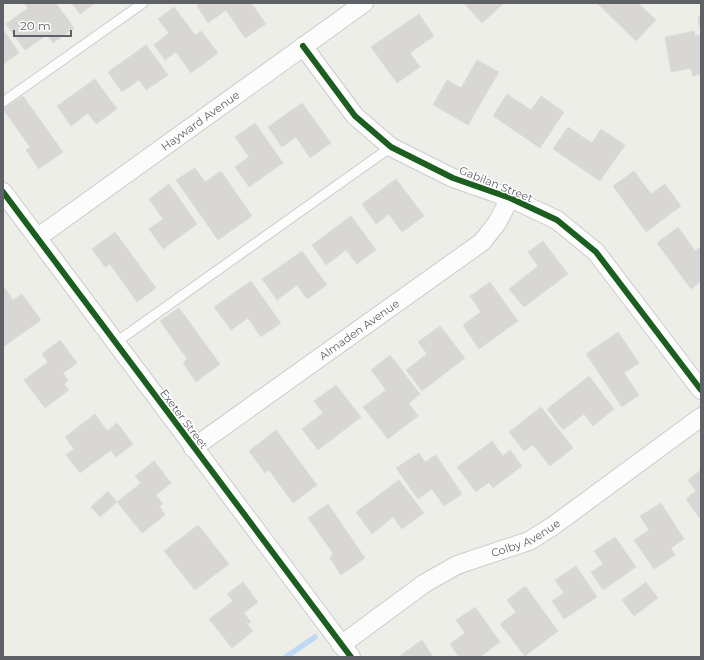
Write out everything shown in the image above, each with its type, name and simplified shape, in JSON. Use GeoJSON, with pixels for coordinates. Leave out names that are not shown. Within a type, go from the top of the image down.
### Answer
{"type":"FeatureCollection","features":[{"type":"Feature","properties":{"kind":"street","name":"Hayward Avenue"},"geometry":{"type":"LineString","coordinates":[[37,238],[364,3]]}},
{"type":"Feature","properties":{"kind":"street","name":"Gabilan Street"},"geometry":{"type":"LineString","coordinates":[[303,46],[355,116],[391,147],[453,178],[510,198],[557,220],[596,252],[701,390]]}},
{"type":"Feature","properties":{"kind":"street","name":"Exeter Street"},"geometry":{"type":"LineString","coordinates":[[3,192],[346,651]]}},
{"type":"Feature","properties":{"kind":"street","name":"Almaden Avenue"},"geometry":{"type":"LineString","coordinates":[[193,448],[482,242],[497,223],[510,198]]}},
{"type":"Feature","properties":{"kind":"street","name":"Colby Avenue"},"geometry":{"type":"LineString","coordinates":[[346,651],[425,582],[457,565],[529,541],[553,526],[701,417]]}},
{"type":"Feature","properties":{"kind":"lane"},"geometry":{"type":"LineString","coordinates":[[3,102],[143,3]]}},
{"type":"Feature","properties":{"kind":"lane"},"geometry":{"type":"LineString","coordinates":[[115,343],[391,147]]}},
{"type":"Feature","properties":{"kind":"building"},"geometry":{"type":"Polygon","coordinates":[[[24,3],[56,3],[74,28],[53,43],[47,35],[25,50],[6,24],[28,8],[24,3]]]}},
{"type":"Feature","properties":{"kind":"building"},"geometry":{"type":"Polygon","coordinates":[[[72,3],[95,3],[80,14],[72,3]]]}},
{"type":"Feature","properties":{"kind":"building"},"geometry":{"type":"Polygon","coordinates":[[[201,3],[251,3],[266,24],[245,38],[226,10],[208,23],[197,6],[201,3]]]}},
{"type":"Feature","properties":{"kind":"building"},"geometry":{"type":"Polygon","coordinates":[[[464,3],[504,3],[482,23],[464,3]]]}},
{"type":"Feature","properties":{"kind":"building"},"geometry":{"type":"Polygon","coordinates":[[[597,3],[638,3],[656,20],[636,41],[597,3]]]}},
{"type":"Feature","properties":{"kind":"building"},"geometry":{"type":"Polygon","coordinates":[[[174,7],[195,35],[201,31],[218,53],[191,73],[176,52],[165,60],[154,45],[169,33],[158,19],[174,7]]]}},
{"type":"Feature","properties":{"kind":"building"},"geometry":{"type":"Polygon","coordinates":[[[419,14],[434,36],[410,53],[420,67],[397,83],[371,47],[419,14]]]}},
{"type":"Feature","properties":{"kind":"building"},"geometry":{"type":"Polygon","coordinates":[[[701,16],[701,34],[698,17],[701,16]]]}},
{"type":"Feature","properties":{"kind":"building"},"geometry":{"type":"Polygon","coordinates":[[[3,29],[19,53],[3,64],[3,29]]]}},
{"type":"Feature","properties":{"kind":"building"},"geometry":{"type":"Polygon","coordinates":[[[694,31],[695,36],[701,35],[701,74],[693,76],[691,68],[671,72],[665,37],[694,31]]]}},
{"type":"Feature","properties":{"kind":"building"},"geometry":{"type":"Polygon","coordinates":[[[146,45],[168,75],[146,90],[139,80],[122,92],[108,72],[146,45]]]}},
{"type":"Feature","properties":{"kind":"building"},"geometry":{"type":"Polygon","coordinates":[[[477,60],[499,72],[468,125],[433,105],[447,80],[461,88],[477,60]]]}},
{"type":"Feature","properties":{"kind":"building"},"geometry":{"type":"Polygon","coordinates":[[[95,79],[117,109],[96,124],[88,113],[71,126],[57,106],[95,79]]]}},
{"type":"Feature","properties":{"kind":"building"},"geometry":{"type":"Polygon","coordinates":[[[507,94],[531,110],[541,96],[564,112],[540,148],[493,116],[507,94]]]}},
{"type":"Feature","properties":{"kind":"building"},"geometry":{"type":"Polygon","coordinates":[[[23,96],[63,152],[39,169],[26,150],[30,147],[3,109],[23,96]]]}},
{"type":"Feature","properties":{"kind":"building"},"geometry":{"type":"Polygon","coordinates":[[[302,103],[331,143],[310,158],[296,137],[282,147],[268,127],[302,103]]]}},
{"type":"Feature","properties":{"kind":"building"},"geometry":{"type":"Polygon","coordinates":[[[255,123],[283,163],[249,187],[235,167],[249,157],[235,137],[255,123]]]}},
{"type":"Feature","properties":{"kind":"building"},"geometry":{"type":"Polygon","coordinates":[[[568,127],[592,143],[601,129],[625,145],[600,181],[553,149],[568,127]]]}},
{"type":"Feature","properties":{"kind":"building"},"geometry":{"type":"Polygon","coordinates":[[[195,168],[205,182],[221,171],[252,216],[218,240],[176,180],[195,168]]]}},
{"type":"Feature","properties":{"kind":"building"},"geometry":{"type":"Polygon","coordinates":[[[634,171],[651,194],[665,184],[681,206],[646,232],[613,186],[634,171]]]}},
{"type":"Feature","properties":{"kind":"building"},"geometry":{"type":"Polygon","coordinates":[[[396,179],[424,216],[402,232],[389,214],[376,224],[362,204],[396,179]]]}},
{"type":"Feature","properties":{"kind":"building"},"geometry":{"type":"Polygon","coordinates":[[[169,184],[197,224],[163,249],[149,229],[163,219],[149,199],[169,184]]]}},
{"type":"Feature","properties":{"kind":"building"},"geometry":{"type":"Polygon","coordinates":[[[351,216],[376,250],[357,264],[346,250],[326,265],[312,245],[351,216]]]}},
{"type":"Feature","properties":{"kind":"building"},"geometry":{"type":"Polygon","coordinates":[[[678,227],[695,251],[701,246],[701,281],[691,289],[657,243],[678,227]]]}},
{"type":"Feature","properties":{"kind":"building"},"geometry":{"type":"Polygon","coordinates":[[[115,232],[156,288],[137,302],[110,264],[105,267],[92,249],[115,232]]]}},
{"type":"Feature","properties":{"kind":"building"},"geometry":{"type":"Polygon","coordinates":[[[543,241],[568,274],[524,307],[509,289],[538,266],[528,252],[543,241]]]}},
{"type":"Feature","properties":{"kind":"building"},"geometry":{"type":"Polygon","coordinates":[[[302,251],[327,285],[307,299],[297,285],[277,300],[262,279],[302,251]]]}},
{"type":"Feature","properties":{"kind":"building"},"geometry":{"type":"Polygon","coordinates":[[[251,281],[281,323],[261,337],[248,318],[231,330],[214,307],[251,281]]]}},
{"type":"Feature","properties":{"kind":"building"},"geometry":{"type":"Polygon","coordinates":[[[490,282],[518,321],[479,349],[463,325],[481,312],[470,296],[490,282]]]}},
{"type":"Feature","properties":{"kind":"building"},"geometry":{"type":"Polygon","coordinates":[[[3,286],[13,300],[22,294],[41,320],[3,347],[3,286]]]}},
{"type":"Feature","properties":{"kind":"building"},"geometry":{"type":"Polygon","coordinates":[[[179,308],[220,364],[196,382],[183,363],[187,359],[160,321],[179,308]]]}},
{"type":"Feature","properties":{"kind":"building"},"geometry":{"type":"Polygon","coordinates":[[[440,326],[465,358],[422,391],[406,370],[427,354],[418,342],[440,326]]]}},
{"type":"Feature","properties":{"kind":"building"},"geometry":{"type":"Polygon","coordinates":[[[618,332],[639,363],[624,373],[639,395],[622,407],[586,354],[618,332]]]}},
{"type":"Feature","properties":{"kind":"building"},"geometry":{"type":"Polygon","coordinates":[[[60,340],[77,363],[63,373],[68,381],[64,384],[69,390],[45,408],[24,380],[48,362],[42,354],[60,340]]]}},
{"type":"Feature","properties":{"kind":"building"},"geometry":{"type":"Polygon","coordinates":[[[390,355],[420,394],[409,403],[418,416],[388,439],[363,407],[386,390],[371,370],[390,355]]]}},
{"type":"Feature","properties":{"kind":"building"},"geometry":{"type":"Polygon","coordinates":[[[589,376],[614,409],[593,426],[584,414],[563,430],[547,409],[589,376]]]}},
{"type":"Feature","properties":{"kind":"building"},"geometry":{"type":"Polygon","coordinates":[[[336,385],[361,417],[318,450],[302,429],[323,413],[314,401],[336,385]]]}},
{"type":"Feature","properties":{"kind":"building"},"geometry":{"type":"Polygon","coordinates":[[[541,407],[573,448],[550,466],[533,445],[524,451],[509,432],[541,407]]]}},
{"type":"Feature","properties":{"kind":"building"},"geometry":{"type":"Polygon","coordinates":[[[95,414],[107,431],[117,423],[133,444],[116,457],[111,450],[80,473],[66,455],[74,449],[65,437],[95,414]]]}},
{"type":"Feature","properties":{"kind":"building"},"geometry":{"type":"Polygon","coordinates":[[[276,430],[317,485],[293,503],[269,470],[265,473],[249,451],[276,430]]]}},
{"type":"Feature","properties":{"kind":"building"},"geometry":{"type":"Polygon","coordinates":[[[492,441],[503,456],[510,450],[522,466],[493,488],[489,482],[476,492],[457,467],[492,441]]]}},
{"type":"Feature","properties":{"kind":"building"},"geometry":{"type":"Polygon","coordinates":[[[419,453],[425,462],[436,455],[462,494],[444,506],[432,489],[418,499],[396,468],[419,453]]]}},
{"type":"Feature","properties":{"kind":"building"},"geometry":{"type":"Polygon","coordinates":[[[154,461],[171,483],[156,495],[163,504],[159,506],[165,515],[142,533],[117,502],[141,483],[135,476],[154,461]]]}},
{"type":"Feature","properties":{"kind":"building"},"geometry":{"type":"Polygon","coordinates":[[[701,470],[701,520],[686,499],[696,491],[688,480],[701,470]]]}},
{"type":"Feature","properties":{"kind":"building"},"geometry":{"type":"Polygon","coordinates":[[[399,480],[424,513],[402,529],[393,517],[372,534],[356,512],[399,480]]]}},
{"type":"Feature","properties":{"kind":"building"},"geometry":{"type":"Polygon","coordinates":[[[108,491],[117,502],[100,517],[91,507],[108,491]]]}},
{"type":"Feature","properties":{"kind":"building"},"geometry":{"type":"Polygon","coordinates":[[[661,503],[684,539],[671,548],[675,555],[654,569],[634,540],[649,530],[640,516],[661,503]]]}},
{"type":"Feature","properties":{"kind":"building"},"geometry":{"type":"Polygon","coordinates":[[[328,504],[365,558],[341,575],[330,558],[333,553],[308,518],[328,504]]]}},
{"type":"Feature","properties":{"kind":"building"},"geometry":{"type":"Polygon","coordinates":[[[198,525],[229,564],[195,590],[164,551],[198,525]]]}},
{"type":"Feature","properties":{"kind":"building"},"geometry":{"type":"Polygon","coordinates":[[[615,537],[636,567],[603,590],[591,572],[603,564],[594,551],[615,537]]]}},
{"type":"Feature","properties":{"kind":"building"},"geometry":{"type":"Polygon","coordinates":[[[576,566],[597,597],[564,619],[552,601],[564,593],[555,580],[576,566]]]}},
{"type":"Feature","properties":{"kind":"building"},"geometry":{"type":"Polygon","coordinates":[[[243,582],[258,602],[244,613],[251,622],[247,624],[253,631],[232,648],[209,619],[233,601],[227,594],[243,582]]]}},
{"type":"Feature","properties":{"kind":"building"},"geometry":{"type":"Polygon","coordinates":[[[646,582],[658,598],[634,616],[622,600],[646,582]]]}},
{"type":"Feature","properties":{"kind":"building"},"geometry":{"type":"Polygon","coordinates":[[[525,586],[558,631],[525,656],[500,624],[516,612],[507,600],[525,586]]]}},
{"type":"Feature","properties":{"kind":"building"},"geometry":{"type":"Polygon","coordinates":[[[475,607],[500,642],[480,657],[459,657],[450,644],[465,633],[456,620],[475,607]]]}},
{"type":"Feature","properties":{"kind":"building"},"geometry":{"type":"Polygon","coordinates":[[[422,640],[433,657],[402,657],[401,655],[422,640]]]}},
{"type":"Feature","properties":{"kind":"waterway"},"geometry":{"type":"LineString","coordinates":[[286,657],[315,637]]}},
{"type":"Feature","properties":{"kind":"cycle path"},"geometry":{"type":"LineString","coordinates":[[303,46],[355,116],[391,147],[453,178],[510,198],[557,220],[596,252],[701,390]]}},
{"type":"Feature","properties":{"kind":"cycle path"},"geometry":{"type":"LineString","coordinates":[[3,192],[351,657]]}}]}
